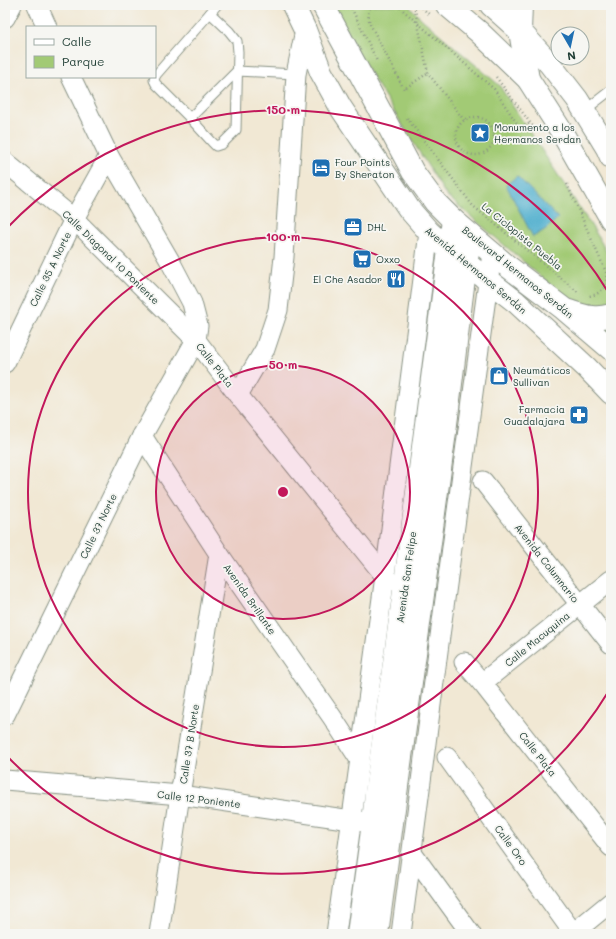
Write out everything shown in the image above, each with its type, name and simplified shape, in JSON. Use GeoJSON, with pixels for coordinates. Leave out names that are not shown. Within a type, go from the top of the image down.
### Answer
{"type":"FeatureCollection","features":[{"type":"Feature","properties":{"kind":"main road","name":"Avenida Hermanos Serdán"},"geometry":{"type":"LineString","coordinates":[[294,5],[321,72],[341,108],[409,209],[429,232],[526,312],[587,368],[611,393]]}},
{"type":"Feature","properties":{"kind":"main road"},"geometry":{"type":"LineString","coordinates":[[491,5],[520,31],[549,63],[577,99],[611,157]]}},
{"type":"Feature","properties":{"kind":"main road"},"geometry":{"type":"LineString","coordinates":[[521,5],[520,31],[528,79]]}},
{"type":"Feature","properties":{"kind":"main road"},"geometry":{"type":"LineString","coordinates":[[305,30],[324,6]]}},
{"type":"Feature","properties":{"kind":"main road","name":"Boulevard Hermanos Serdán"},"geometry":{"type":"LineString","coordinates":[[324,6],[413,172],[436,202],[453,220],[506,265],[564,309],[611,349]]}},
{"type":"Feature","properties":{"kind":"main road"},"geometry":{"type":"LineString","coordinates":[[441,13],[478,32],[528,79],[560,129],[611,219]]}},
{"type":"Feature","properties":{"kind":"main road","name":"Avenida San Felipe"},"geometry":{"type":"LineString","coordinates":[[358,934],[383,824],[420,619],[445,432],[457,256],[453,220]]}},
{"type":"Feature","properties":{"kind":"main road","name":"Avenida San Felipe"},"geometry":{"type":"LineString","coordinates":[[377,934],[383,824],[376,792],[403,598],[457,256],[472,236]]}},
{"type":"Feature","properties":{"kind":"main road"},"geometry":{"type":"LineString","coordinates":[[564,309],[590,318],[601,318],[611,315]]}},
{"type":"Feature","properties":{"kind":"street"},"geometry":{"type":"LineString","coordinates":[[5,18],[12,5]]}},
{"type":"Feature","properties":{"kind":"street"},"geometry":{"type":"LineString","coordinates":[[37,5],[47,26]]}},
{"type":"Feature","properties":{"kind":"street"},"geometry":{"type":"LineString","coordinates":[[238,395],[265,348],[278,310],[284,257],[296,74],[305,30]]}},
{"type":"Feature","properties":{"kind":"street","name":"Calle Plata"},"geometry":{"type":"LineString","coordinates":[[71,78],[109,156],[170,261],[192,303],[198,326],[196,340],[238,395],[420,619]]}},
{"type":"Feature","properties":{"kind":"street","name":"Calle 35 A Norte"},"geometry":{"type":"LineString","coordinates":[[5,363],[74,218],[109,156]]}},
{"type":"Feature","properties":{"kind":"street","name":"Calle Diagonal 10 Poniente"},"geometry":{"type":"LineString","coordinates":[[5,162],[74,218],[196,340]]}},
{"type":"Feature","properties":{"kind":"street","name":"Avenida San Felipe"},"geometry":{"type":"LineString","coordinates":[[336,934],[385,576],[429,232]]}},
{"type":"Feature","properties":{"kind":"street"},"geometry":{"type":"LineString","coordinates":[[401,934],[492,253]]}},
{"type":"Feature","properties":{"kind":"street","name":"Calle 37 Norte"},"geometry":{"type":"LineString","coordinates":[[5,715],[142,436],[196,340]]}},
{"type":"Feature","properties":{"kind":"street","name":"Avenida Brillante"},"geometry":{"type":"LineString","coordinates":[[142,436],[219,554],[360,760]]}},
{"type":"Feature","properties":{"kind":"street","name":"Avenida Columnario"},"geometry":{"type":"LineString","coordinates":[[483,482],[611,644]]}},
{"type":"Feature","properties":{"kind":"street","name":"Calle 37 B Norte"},"geometry":{"type":"LineString","coordinates":[[159,934],[219,554]]}},
{"type":"Feature","properties":{"kind":"street","name":"Calle Macuquina"},"geometry":{"type":"LineString","coordinates":[[482,683],[611,580]]}},
{"type":"Feature","properties":{"kind":"street","name":"Calle Plata"},"geometry":{"type":"LineString","coordinates":[[464,662],[611,847]]}},
{"type":"Feature","properties":{"kind":"street","name":"Calle Oro"},"geometry":{"type":"LineString","coordinates":[[447,756],[573,934]]}},
{"type":"Feature","properties":{"kind":"street","name":"Calle 12 Poniente"},"geometry":{"type":"LineString","coordinates":[[5,780],[180,795],[383,824]]}},
{"type":"Feature","properties":{"kind":"street"},"geometry":{"type":"LineString","coordinates":[[412,853],[471,934]]}},
{"type":"Feature","properties":{"kind":"street"},"geometry":{"type":"LineString","coordinates":[[573,934],[611,902]]}},
{"type":"Feature","properties":{"kind":"lane"},"geometry":{"type":"LineString","coordinates":[[156,75],[217,5]]}},
{"type":"Feature","properties":{"kind":"lane"},"geometry":{"type":"LineString","coordinates":[[154,78],[156,84],[216,146],[222,144],[236,130],[237,41],[210,13]]}},
{"type":"Feature","properties":{"kind":"lane"},"geometry":{"type":"LineString","coordinates":[[190,118],[237,71],[296,74]]}},
{"type":"Feature","properties":{"kind":"lane"},"geometry":{"type":"LineString","coordinates":[[584,111],[611,90]]}},
{"type":"Feature","properties":{"kind":"path"},"geometry":{"type":"LineString","coordinates":[[350,5],[378,62]]}},
{"type":"Feature","properties":{"kind":"path"},"geometry":{"type":"LineString","coordinates":[[372,5],[368,13],[370,24],[404,89],[428,73]]}},
{"type":"Feature","properties":{"kind":"path"},"geometry":{"type":"LineString","coordinates":[[397,5],[494,89],[520,128],[531,123]]}},
{"type":"Feature","properties":{"kind":"path"},"geometry":{"type":"LineString","coordinates":[[414,5],[428,73],[464,120]]}},
{"type":"Feature","properties":{"kind":"path"},"geometry":{"type":"LineString","coordinates":[[419,5],[441,13]]}},
{"type":"Feature","properties":{"kind":"path"},"geometry":{"type":"LineString","coordinates":[[495,76],[536,130]]}},
{"type":"Feature","properties":{"kind":"path","name":"La Ciclopista Puebla"},"geometry":{"type":"LineString","coordinates":[[403,112],[473,206],[580,294]]}},
{"type":"Feature","properties":{"kind":"path"},"geometry":{"type":"LineString","coordinates":[[476,116],[487,120],[491,125],[495,137],[490,148],[485,152],[472,154],[461,148],[456,137],[459,125],[464,120],[476,116]]}},
{"type":"Feature","properties":{"kind":"path"},"geometry":{"type":"LineString","coordinates":[[566,182],[606,272],[607,282],[604,288],[595,295],[586,296]]}},
{"type":"Feature","properties":{"kind":"green space"},"geometry":{"type":"Polygon","coordinates":[[[333,5],[408,5],[424,21],[499,85],[596,233],[611,260],[611,337],[446,195],[357,52],[333,5]]]}},
{"type":"Feature","properties":{"kind":"water"},"geometry":{"type":"Polygon","coordinates":[[[517,176],[558,218],[546,229],[533,237],[506,185],[517,176]]]}},
{"type":"Feature","properties":{"kind":"place","name":"Monumento a los Hermanos Serdan"},"geometry":{"type":"Point","coordinates":[480,133]}},
{"type":"Feature","properties":{"kind":"place","name":"Four Points By Sheraton"},"geometry":{"type":"Point","coordinates":[321,168]}},
{"type":"Feature","properties":{"kind":"place","name":"DHL"},"geometry":{"type":"Point","coordinates":[353,227]}},
{"type":"Feature","properties":{"kind":"place","name":"Oxxo"},"geometry":{"type":"Point","coordinates":[362,259]}},
{"type":"Feature","properties":{"kind":"place","name":"El Che Asador"},"geometry":{"type":"Point","coordinates":[396,279]}},
{"type":"Feature","properties":{"kind":"place","name":"Neumáticos Sullivan"},"geometry":{"type":"Point","coordinates":[499,376]}},
{"type":"Feature","properties":{"kind":"place","name":"Farmacia Guadalajara"},"geometry":{"type":"Point","coordinates":[579,415]}}]}
